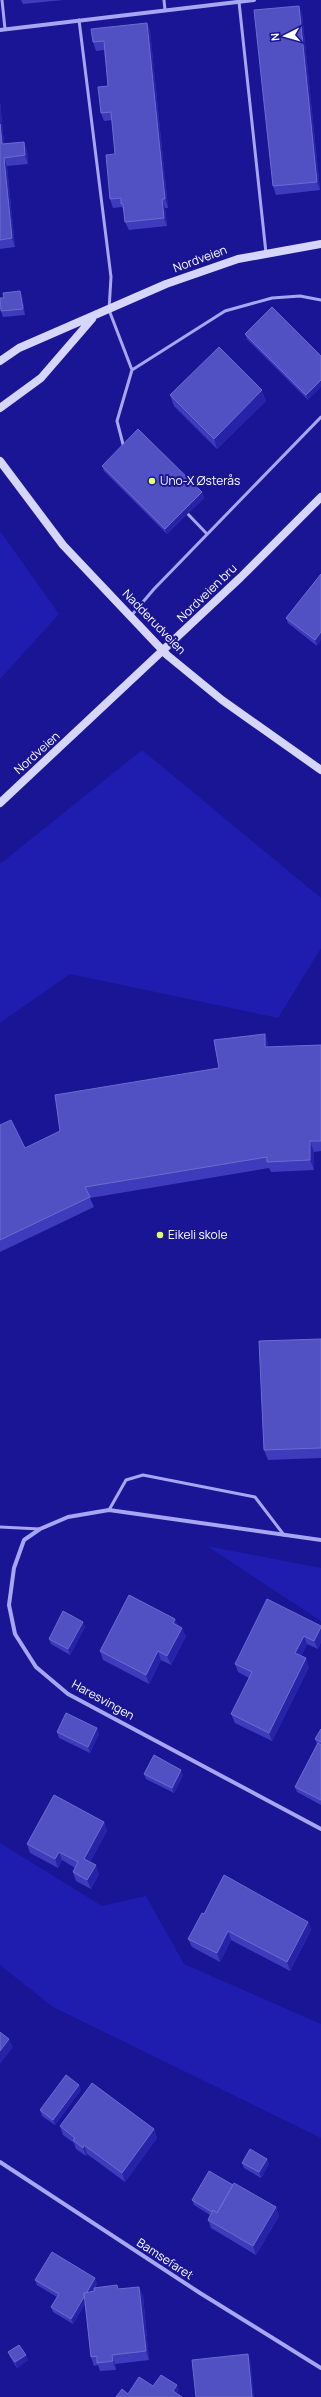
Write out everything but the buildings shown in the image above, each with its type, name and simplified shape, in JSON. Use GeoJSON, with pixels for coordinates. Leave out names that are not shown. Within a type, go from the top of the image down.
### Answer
{"type":"FeatureCollection","features":[{"type":"Feature","properties":{"kind":"main road","name":"Nordveien"},"geometry":{"type":"LineString","coordinates":[[0,360],[20,348],[173,282],[238,259],[321,244]]}},
{"type":"Feature","properties":{"kind":"main road","name":"Nordveien"},"geometry":{"type":"LineString","coordinates":[[0,408],[40,378],[94,317]]}},
{"type":"Feature","properties":{"kind":"main road","name":"Nadderudveien"},"geometry":{"type":"LineString","coordinates":[[0,461],[63,545],[167,655],[222,700],[321,770]]}},
{"type":"Feature","properties":{"kind":"main road","name":"Nordveien bru"},"geometry":{"type":"LineString","coordinates":[[90,721],[235,583],[321,497]]}},
{"type":"Feature","properties":{"kind":"main road","name":"Nordveien"},"geometry":{"type":"LineString","coordinates":[[0,803],[90,721]]}},
{"type":"Feature","properties":{"kind":"street"},"geometry":{"type":"LineString","coordinates":[[2,29],[254,0]]}},
{"type":"Feature","properties":{"kind":"street","name":"Haresvingen"},"geometry":{"type":"LineString","coordinates":[[321,1540],[109,1510],[68,1517],[40,1529],[24,1540],[14,1568],[9,1605],[15,1634],[36,1667],[68,1694],[321,1829]]}},
{"type":"Feature","properties":{"kind":"street","name":"Bamsefaret"},"geometry":{"type":"LineString","coordinates":[[0,2162],[200,2293],[321,2368]]}},
{"type":"Feature","properties":{"kind":"lane"},"geometry":{"type":"LineString","coordinates":[[2,0],[2,29]]}},
{"type":"Feature","properties":{"kind":"lane"},"geometry":{"type":"LineString","coordinates":[[164,0],[165,10]]}},
{"type":"Feature","properties":{"kind":"lane"},"geometry":{"type":"LineString","coordinates":[[239,2],[266,254]]}},
{"type":"Feature","properties":{"kind":"lane"},"geometry":{"type":"LineString","coordinates":[[79,20],[112,277],[109,310],[132,370],[117,421],[124,447],[129,452]]}},
{"type":"Feature","properties":{"kind":"lane"},"geometry":{"type":"LineString","coordinates":[[132,370],[225,311],[272,298],[300,296],[321,300]]}},
{"type":"Feature","properties":{"kind":"lane"},"geometry":{"type":"LineString","coordinates":[[131,616],[207,534],[321,417]]}},
{"type":"Feature","properties":{"kind":"lane"},"geometry":{"type":"LineString","coordinates":[[181,507],[207,534]]}},
{"type":"Feature","properties":{"kind":"lane"},"geometry":{"type":"LineString","coordinates":[[109,1510],[126,1480],[143,1475],[255,1497],[284,1535]]}},
{"type":"Feature","properties":{"kind":"lane"},"geometry":{"type":"LineString","coordinates":[[0,1527],[40,1529]]}},
{"type":"Feature","properties":{"kind":"shaded area"},"geometry":{"type":"Polygon","coordinates":[[[0,531],[59,614],[0,679],[0,531]]]}},
{"type":"Feature","properties":{"kind":"shaded area"},"geometry":{"type":"Polygon","coordinates":[[[142,750],[321,898],[321,948],[278,1018],[70,974],[0,1023],[0,864],[142,750]]]}},
{"type":"Feature","properties":{"kind":"shaded area"},"geometry":{"type":"Polygon","coordinates":[[[207,1546],[321,1568],[321,1621],[207,1546]]]}},
{"type":"Feature","properties":{"kind":"shaded area"},"geometry":{"type":"Polygon","coordinates":[[[0,1843],[102,1906],[146,1896],[184,1964],[321,2024],[321,2138],[53,2007],[0,1965],[0,1843]]]}},
{"type":"Feature","properties":{"kind":"place","name":"Uno-X Østerås"},"geometry":{"type":"Point","coordinates":[152,481]}},
{"type":"Feature","properties":{"kind":"place","name":"Eikeli skole"},"geometry":{"type":"Point","coordinates":[160,1235]}}]}
